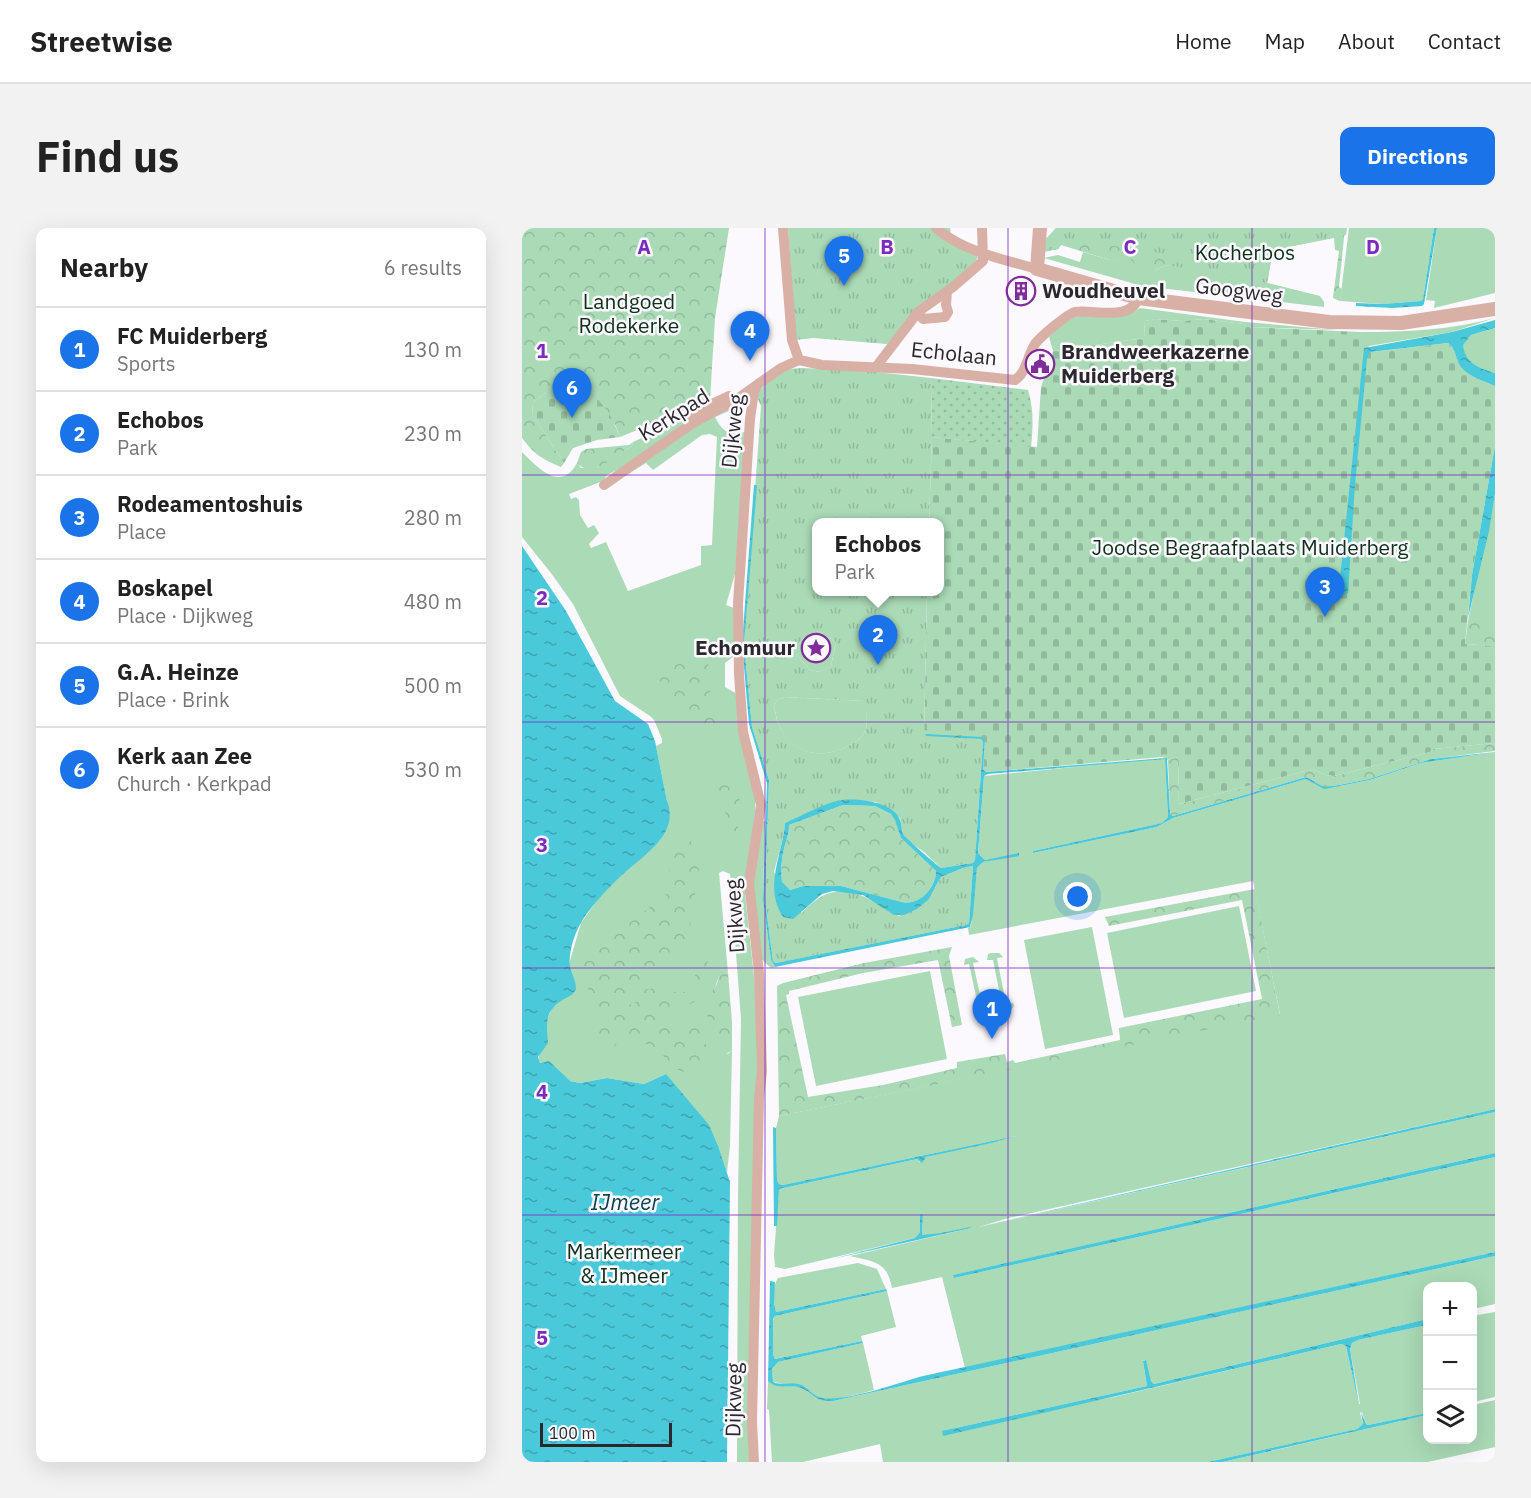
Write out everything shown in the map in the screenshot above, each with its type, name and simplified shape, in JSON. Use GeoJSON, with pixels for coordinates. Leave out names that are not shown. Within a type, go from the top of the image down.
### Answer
{"type":"FeatureCollection","features":[{"type":"Feature","properties":{"kind":"street"},"geometry":{"type":"LineString","coordinates":[[783,228],[792,340],[799,360]]}},
{"type":"Feature","properties":{"kind":"street","name":"Googweg"},"geometry":{"type":"LineString","coordinates":[[936,228],[964,246],[984,254],[1138,298],[1277,317],[1358,324],[1413,322],[1495,309]]}},
{"type":"Feature","properties":{"kind":"street"},"geometry":{"type":"LineString","coordinates":[[876,367],[918,312],[983,261],[982,228]]}},
{"type":"Feature","properties":{"kind":"street"},"geometry":{"type":"LineString","coordinates":[[1037,269],[1040,228]]}},
{"type":"Feature","properties":{"kind":"street"},"geometry":{"type":"LineString","coordinates":[[918,312],[923,319],[945,317],[948,312],[947,291]]}},
{"type":"Feature","properties":{"kind":"street","name":"Echolaan"},"geometry":{"type":"LineString","coordinates":[[799,360],[822,366],[912,369],[1015,380],[1021,376],[1036,343],[1073,312],[1119,312],[1131,309],[1136,305],[1138,298]]}},
{"type":"Feature","properties":{"kind":"street","name":"Dijkweg"},"geometry":{"type":"LineString","coordinates":[[754,1462],[752,1422],[759,1098],[762,1071],[759,973],[749,883],[761,804],[743,732],[738,603],[750,419],[754,391],[759,383],[789,363],[799,360]]}},
{"type":"Feature","properties":{"kind":"street","name":"Kerkpad"},"geometry":{"type":"LineString","coordinates":[[688,415],[759,383]]}},
{"type":"Feature","properties":{"kind":"street","name":"Kerkpad"},"geometry":{"type":"LineString","coordinates":[[604,486],[693,423],[737,399],[759,383]]}},
{"type":"Feature","properties":{"kind":"green space","name":"Landgoed Rodekerke"},"geometry":{"type":"Polygon","coordinates":[[[522,228],[729,228],[715,318],[710,400],[620,437],[615,424],[546,392],[533,403],[532,414],[564,463],[561,467],[535,453],[522,438],[522,228]]]}},
{"type":"Feature","properties":{"kind":"green space"},"geometry":{"type":"Polygon","coordinates":[[[788,228],[950,228],[952,244],[978,257],[972,267],[887,344],[813,338],[796,340],[788,228]]]}},
{"type":"Feature","properties":{"kind":"green space","name":"Kocherbos"},"geometry":{"type":"Polygon","coordinates":[[[1056,228],[1345,228],[1339,287],[1342,289],[1340,301],[1333,298],[1339,251],[1335,250],[1334,238],[1273,250],[1267,283],[1167,265],[1155,270],[1143,271],[1130,259],[1110,260],[1061,245],[1058,249],[1044,252],[1045,240],[1056,228]]]}},
{"type":"Feature","properties":{"kind":"green space","name":"Kocherbos"},"geometry":{"type":"Polygon","coordinates":[[[1056,228],[1347,228],[1346,235],[1273,250],[1267,283],[1167,265],[1167,254],[1061,238],[1061,245],[1054,250],[1045,240],[1056,228]]]}},
{"type":"Feature","properties":{"kind":"green space"},"geometry":{"type":"Polygon","coordinates":[[[1349,228],[1434,228],[1423,299],[1383,304],[1340,301],[1349,228]]]}},
{"type":"Feature","properties":{"kind":"green space"},"geometry":{"type":"Polygon","coordinates":[[[1437,228],[1495,228],[1495,293],[1434,308],[1435,301],[1426,300],[1437,228]]]}},
{"type":"Feature","properties":{"kind":"green space"},"geometry":{"type":"Polygon","coordinates":[[[1083,252],[1110,260],[1130,259],[1155,270],[1167,265],[1260,281],[1320,296],[1324,307],[1142,286],[1044,258],[1058,255],[1080,262],[1083,252]]]}},
{"type":"Feature","properties":{"kind":"green space"},"geometry":{"type":"Polygon","coordinates":[[[1140,308],[1245,322],[1337,330],[1247,327],[1244,324],[1203,319],[1183,321],[1156,319],[1145,321],[1144,338],[1053,351],[1049,337],[1071,318],[1083,315],[1124,314],[1140,308]]]}},
{"type":"Feature","properties":{"kind":"green space"},"geometry":{"type":"Polygon","coordinates":[[[1495,318],[1452,332],[1369,346],[1362,356],[1361,332],[1428,329],[1495,318]]]}},
{"type":"Feature","properties":{"kind":"green space","name":"Joodse Begraafplaats Muiderberg"},"geometry":{"type":"Polygon","coordinates":[[[1203,319],[1244,324],[1248,327],[1361,332],[1364,348],[1371,352],[1448,343],[1465,371],[1495,386],[1495,446],[1472,575],[1465,644],[1495,646],[1495,743],[1433,749],[1430,752],[1334,776],[1325,775],[1313,769],[1179,804],[1178,757],[1168,760],[1163,757],[986,772],[983,769],[985,741],[982,738],[924,735],[927,596],[944,596],[944,518],[929,518],[932,437],[1037,447],[1041,387],[1053,351],[1144,338],[1145,321],[1203,319]]]}},
{"type":"Feature","properties":{"kind":"green space"},"geometry":{"type":"Polygon","coordinates":[[[1495,328],[1495,373],[1478,367],[1466,356],[1462,345],[1471,335],[1495,328]]]}},
{"type":"Feature","properties":{"kind":"green space"},"geometry":{"type":"Polygon","coordinates":[[[802,368],[866,371],[931,378],[929,518],[812,518],[812,596],[927,596],[924,735],[981,739],[983,742],[973,863],[941,868],[907,840],[903,834],[900,818],[876,802],[841,800],[785,823],[774,872],[802,913],[814,901],[826,894],[838,891],[861,896],[899,916],[935,888],[941,877],[973,866],[969,923],[777,963],[773,961],[765,900],[769,780],[752,727],[744,644],[761,406],[756,395],[766,383],[787,370],[802,368]],[[818,631],[800,642],[796,654],[810,670],[820,672],[831,666],[836,642],[818,631]],[[784,697],[777,700],[774,707],[778,723],[791,742],[807,751],[826,753],[846,747],[863,735],[867,718],[865,701],[784,697]]]}},
{"type":"Feature","properties":{"kind":"green space"},"geometry":{"type":"Polygon","coordinates":[[[931,378],[1028,390],[1032,418],[1031,447],[932,437],[931,378]]]}},
{"type":"Feature","properties":{"kind":"green space"},"geometry":{"type":"Polygon","coordinates":[[[569,383],[588,392],[601,403],[607,410],[620,437],[597,440],[573,448],[564,463],[532,414],[533,403],[546,392],[569,383]]]}},
{"type":"Feature","properties":{"kind":"green space"},"geometry":{"type":"Polygon","coordinates":[[[749,397],[748,407],[738,407],[715,417],[721,427],[728,432],[747,432],[735,574],[726,605],[734,608],[734,656],[725,663],[725,687],[737,694],[755,796],[745,894],[758,1013],[752,1462],[737,1462],[741,1019],[730,874],[723,871],[719,873],[728,973],[721,969],[708,1013],[711,1031],[719,1047],[728,1054],[732,1050],[730,1146],[727,1172],[666,1074],[644,1084],[607,1078],[580,1083],[570,1081],[538,1061],[546,1023],[569,964],[581,923],[667,801],[656,746],[662,743],[662,739],[654,720],[620,696],[573,604],[522,537],[522,452],[550,475],[564,476],[571,472],[577,463],[581,468],[598,467],[632,446],[633,442],[724,401],[607,475],[603,481],[569,494],[571,499],[576,497],[579,500],[580,515],[588,528],[594,525],[599,533],[589,544],[591,548],[606,542],[628,591],[701,565],[701,546],[712,545],[717,437],[710,434],[702,435],[653,470],[646,463],[625,476],[702,420],[749,397]]]}},
{"type":"Feature","properties":{"kind":"green space"},"geometry":{"type":"Polygon","coordinates":[[[633,442],[632,446],[597,467],[590,469],[577,463],[581,452],[586,449],[629,445],[633,442]]]}},
{"type":"Feature","properties":{"kind":"green space"},"geometry":{"type":"Polygon","coordinates":[[[1495,494],[1495,621],[1468,621],[1495,494]]]}},
{"type":"Feature","properties":{"kind":"green space"},"geometry":{"type":"Polygon","coordinates":[[[1468,621],[1495,621],[1495,646],[1465,644],[1468,621]]]}},
{"type":"Feature","properties":{"kind":"green space"},"geometry":{"type":"Polygon","coordinates":[[[818,631],[836,642],[831,666],[820,672],[810,670],[796,654],[800,642],[818,631]]]}},
{"type":"Feature","properties":{"kind":"green space"},"geometry":{"type":"Polygon","coordinates":[[[706,654],[713,687],[707,697],[720,724],[708,735],[687,728],[693,717],[658,679],[664,669],[706,654]]]}},
{"type":"Feature","properties":{"kind":"green space"},"geometry":{"type":"Polygon","coordinates":[[[784,697],[866,701],[866,729],[858,740],[836,751],[816,753],[798,748],[784,735],[778,723],[774,707],[777,700],[784,697]]]}},
{"type":"Feature","properties":{"kind":"green space"},"geometry":{"type":"Polygon","coordinates":[[[1495,743],[1495,751],[1431,759],[1369,779],[1324,787],[1306,777],[1173,816],[1170,814],[1168,760],[1178,757],[1179,804],[1313,769],[1325,775],[1334,776],[1430,752],[1433,749],[1495,743]]]}},
{"type":"Feature","properties":{"kind":"green space"},"geometry":{"type":"Polygon","coordinates":[[[1495,752],[1495,1109],[1005,1219],[979,1227],[1495,1112],[1495,1153],[954,1275],[954,1278],[1495,1157],[1495,1252],[965,1368],[942,1277],[892,1288],[887,1272],[878,1264],[850,1256],[971,1228],[922,1235],[923,1214],[920,1214],[920,1232],[915,1238],[785,1269],[775,1267],[779,1189],[917,1159],[920,1162],[926,1157],[1025,1134],[783,1185],[777,1180],[776,1128],[779,1116],[1280,1014],[1253,881],[969,935],[968,928],[971,926],[977,868],[983,862],[1020,854],[985,860],[978,853],[984,776],[1165,758],[1168,817],[1162,823],[1033,851],[1033,853],[1157,827],[1173,818],[1306,779],[1320,786],[1340,786],[1370,780],[1421,763],[1495,752]]]}},
{"type":"Feature","properties":{"kind":"green space"},"geometry":{"type":"Polygon","coordinates":[[[723,778],[735,787],[740,801],[737,833],[729,839],[726,837],[724,821],[727,804],[717,790],[716,783],[716,779],[723,778]]]}},
{"type":"Feature","properties":{"kind":"green space"},"geometry":{"type":"Polygon","coordinates":[[[843,805],[875,806],[891,814],[896,820],[901,838],[936,871],[933,884],[925,894],[908,903],[841,886],[803,886],[790,890],[782,883],[782,857],[789,825],[843,805]]]}},
{"type":"Feature","properties":{"kind":"green space"},"geometry":{"type":"Polygon","coordinates":[[[765,821],[763,900],[771,960],[775,967],[771,968],[760,958],[750,897],[761,822],[765,821]]]}},
{"type":"Feature","properties":{"kind":"green space"},"geometry":{"type":"Polygon","coordinates":[[[689,834],[699,870],[690,926],[699,941],[673,954],[644,984],[621,1003],[599,1010],[590,999],[583,960],[669,892],[670,839],[689,834]]]}},
{"type":"Feature","properties":{"kind":"green space"},"geometry":{"type":"Polygon","coordinates":[[[1255,889],[1280,1015],[779,1116],[777,986],[783,983],[864,963],[952,947],[949,956],[962,1025],[952,1027],[938,960],[863,973],[789,991],[786,995],[808,1097],[883,1085],[957,1068],[957,1062],[1005,1054],[1007,1062],[1013,1060],[1015,1063],[1120,1040],[1119,1028],[1262,999],[1242,900],[1109,926],[1105,917],[1255,889]]]}},
{"type":"Feature","properties":{"kind":"green space"},"geometry":{"type":"Polygon","coordinates":[[[1239,906],[1256,991],[1124,1018],[1107,933],[1239,906]]]}},
{"type":"Feature","properties":{"kind":"green space"},"geometry":{"type":"Polygon","coordinates":[[[1092,927],[1113,1035],[1045,1049],[1024,940],[1092,927]]]}},
{"type":"Feature","properties":{"kind":"green space"},"geometry":{"type":"Polygon","coordinates":[[[999,953],[1003,957],[997,958],[1006,1004],[1013,1003],[1014,1006],[1009,1012],[1003,1013],[998,1010],[997,1006],[1002,1005],[993,960],[987,960],[988,954],[999,953]]]}},
{"type":"Feature","properties":{"kind":"green space"},"geometry":{"type":"Polygon","coordinates":[[[973,957],[979,962],[973,963],[983,1008],[989,1007],[990,1011],[985,1017],[979,1018],[974,1015],[973,1011],[979,1010],[969,964],[964,965],[965,959],[973,957]]]}},
{"type":"Feature","properties":{"kind":"green space"},"geometry":{"type":"Polygon","coordinates":[[[704,961],[707,961],[712,968],[705,990],[692,1004],[670,1009],[666,1020],[672,1024],[697,1020],[704,1042],[715,1057],[701,1060],[686,1072],[672,1065],[653,1047],[637,1040],[620,1036],[614,1048],[600,1048],[593,1036],[616,1011],[636,1002],[642,990],[662,987],[667,988],[669,992],[685,992],[704,961]]]}},
{"type":"Feature","properties":{"kind":"green space"},"geometry":{"type":"Polygon","coordinates":[[[721,969],[728,973],[732,1022],[732,1050],[725,1055],[713,1037],[706,1007],[708,997],[716,986],[721,969]]]}},
{"type":"Feature","properties":{"kind":"green space"},"geometry":{"type":"Polygon","coordinates":[[[930,971],[947,1059],[816,1086],[798,997],[930,971]]]}},
{"type":"Feature","properties":{"kind":"green space"},"geometry":{"type":"Polygon","coordinates":[[[1495,1256],[1495,1304],[1477,1308],[1477,1282],[1423,1282],[1423,1320],[1154,1384],[1145,1360],[1143,1361],[1147,1386],[942,1431],[1114,1397],[1341,1344],[1346,1346],[1360,1404],[1350,1349],[1352,1343],[1423,1326],[1423,1414],[1368,1425],[1362,1412],[1360,1413],[1363,1424],[1357,1429],[1208,1462],[883,1462],[880,1444],[803,1462],[772,1462],[769,1410],[767,1409],[768,1381],[776,1385],[797,1387],[818,1399],[833,1401],[1495,1256]]]}},
{"type":"Feature","properties":{"kind":"green space"},"geometry":{"type":"Polygon","coordinates":[[[858,1263],[877,1269],[886,1289],[776,1312],[774,1295],[778,1278],[858,1263]]]}},
{"type":"Feature","properties":{"kind":"green space"},"geometry":{"type":"Polygon","coordinates":[[[887,1291],[896,1327],[861,1336],[862,1341],[775,1359],[773,1320],[775,1316],[887,1291]]]}},
{"type":"Feature","properties":{"kind":"green space"},"geometry":{"type":"Polygon","coordinates":[[[1495,1312],[1495,1397],[1477,1401],[1477,1336],[1477,1315],[1495,1312]]]}},
{"type":"Feature","properties":{"kind":"green space"},"geometry":{"type":"Polygon","coordinates":[[[863,1343],[874,1390],[844,1398],[829,1399],[814,1396],[800,1385],[773,1381],[772,1369],[778,1362],[863,1343]]]}},
{"type":"Feature","properties":{"kind":"green space"},"geometry":{"type":"Polygon","coordinates":[[[1495,1400],[1495,1447],[1428,1462],[1223,1462],[1423,1416],[1423,1444],[1477,1444],[1477,1404],[1495,1400]]]}},
{"type":"Feature","properties":{"kind":"water"},"geometry":{"type":"Polygon","coordinates":[[[1434,228],[1437,228],[1422,306],[1392,308],[1356,306],[1356,303],[1383,304],[1423,299],[1434,228]]]}},
{"type":"Feature","properties":{"kind":"water"},"geometry":{"type":"Polygon","coordinates":[[[1495,320],[1495,328],[1471,335],[1463,345],[1467,356],[1478,367],[1495,373],[1495,386],[1464,370],[1448,343],[1370,352],[1367,359],[1355,485],[1348,593],[1343,595],[1339,588],[1364,348],[1452,332],[1495,320]]]}},
{"type":"Feature","properties":{"kind":"water"},"geometry":{"type":"Polygon","coordinates":[[[1495,446],[1495,494],[1489,531],[1468,618],[1472,575],[1495,446]]]}},
{"type":"Feature","properties":{"kind":"water"},"geometry":{"type":"Polygon","coordinates":[[[754,485],[757,485],[744,644],[752,727],[769,780],[765,900],[773,961],[776,963],[969,923],[973,866],[941,877],[928,900],[917,909],[904,915],[894,915],[863,895],[833,891],[822,894],[793,919],[783,917],[777,906],[774,882],[785,823],[836,801],[864,800],[888,807],[898,816],[903,834],[941,868],[973,863],[983,742],[981,739],[926,736],[925,734],[982,737],[985,740],[983,769],[986,772],[1167,758],[1170,814],[1173,816],[1306,777],[1324,787],[1369,779],[1431,759],[1495,752],[1421,763],[1370,780],[1324,789],[1306,779],[1173,818],[1157,827],[1033,853],[1033,851],[1162,823],[1168,817],[1165,759],[988,774],[984,776],[978,853],[985,860],[1019,853],[1019,856],[983,862],[977,868],[970,927],[775,967],[771,960],[763,900],[767,783],[749,724],[742,644],[754,485]],[[843,805],[789,825],[782,857],[782,882],[790,890],[803,886],[841,886],[908,903],[925,894],[933,884],[936,871],[901,838],[891,814],[875,806],[843,805]]]}},
{"type":"Feature","properties":{"kind":"water","name":"IJmeer"},"geometry":{"type":"Polygon","coordinates":[[[522,546],[566,611],[615,701],[648,724],[655,741],[670,813],[669,824],[658,843],[606,891],[578,928],[570,956],[570,967],[576,989],[550,1012],[547,1023],[548,1043],[538,1057],[540,1063],[549,1061],[570,1081],[580,1083],[607,1078],[644,1084],[666,1074],[709,1125],[730,1182],[727,1462],[522,1462],[522,546]]]}},
{"type":"Feature","properties":{"kind":"water"},"geometry":{"type":"Polygon","coordinates":[[[1495,1109],[1495,1112],[978,1227],[1495,1109]]]}},
{"type":"Feature","properties":{"kind":"water"},"geometry":{"type":"Polygon","coordinates":[[[773,1127],[776,1128],[777,1180],[783,1185],[1020,1135],[926,1157],[922,1163],[917,1159],[779,1189],[777,1226],[774,1226],[773,1127]]]}},
{"type":"Feature","properties":{"kind":"water"},"geometry":{"type":"Polygon","coordinates":[[[1495,1153],[1495,1157],[954,1278],[953,1275],[1495,1153]]]}},
{"type":"Feature","properties":{"kind":"water"},"geometry":{"type":"Polygon","coordinates":[[[920,1214],[923,1214],[922,1235],[971,1228],[832,1259],[915,1238],[920,1232],[920,1214]]]}},
{"type":"Feature","properties":{"kind":"water"},"geometry":{"type":"Polygon","coordinates":[[[1495,1252],[1495,1256],[833,1401],[818,1399],[797,1387],[776,1386],[768,1381],[770,1281],[775,1282],[776,1312],[886,1289],[887,1291],[775,1316],[773,1319],[775,1359],[862,1341],[863,1343],[778,1362],[772,1369],[775,1383],[798,1384],[818,1397],[832,1398],[858,1395],[923,1376],[1495,1252]]]}},
{"type":"Feature","properties":{"kind":"water"},"geometry":{"type":"Polygon","coordinates":[[[1423,1320],[1423,1326],[1352,1343],[1350,1349],[1359,1405],[1346,1346],[1341,1344],[943,1436],[942,1431],[1147,1386],[1143,1361],[1146,1360],[1151,1381],[1154,1384],[1423,1320]]]}},
{"type":"Feature","properties":{"kind":"water"},"geometry":{"type":"Polygon","coordinates":[[[1361,1412],[1368,1425],[1423,1414],[1423,1416],[1223,1462],[1208,1462],[1357,1429],[1363,1424],[1361,1412]]]}},
{"type":"Feature","properties":{"kind":"place","name":"G.A. Heinze"},"geometry":{"type":"Point","coordinates":[844,286]}},
{"type":"Feature","properties":{"kind":"place","name":"Woudheuvel"},"geometry":{"type":"Point","coordinates":[1021,291]}},
{"type":"Feature","properties":{"kind":"place","name":"Boskapel"},"geometry":{"type":"Point","coordinates":[750,361]}},
{"type":"Feature","properties":{"kind":"place","name":"Brandweerkazerne Muiderberg"},"geometry":{"type":"Point","coordinates":[1040,364]}},
{"type":"Feature","properties":{"kind":"place","name":"Kerk aan Zee"},"geometry":{"type":"Point","coordinates":[572,418]}},
{"type":"Feature","properties":{"kind":"place","name":"Rodeamentoshuis"},"geometry":{"type":"Point","coordinates":[1325,617]}},
{"type":"Feature","properties":{"kind":"place","name":"Echomuur"},"geometry":{"type":"Point","coordinates":[816,648]}},
{"type":"Feature","properties":{"kind":"place","name":"Echobos"},"geometry":{"type":"Point","coordinates":[878,665]}},
{"type":"Feature","properties":{"kind":"place","name":"FC Muiderberg"},"geometry":{"type":"Point","coordinates":[992,1039]}},
{"type":"Feature","properties":{"kind":"park label","name":"Markermeer & IJmeer"},"geometry":{"type":"Point","coordinates":[624,1264]}}]}
